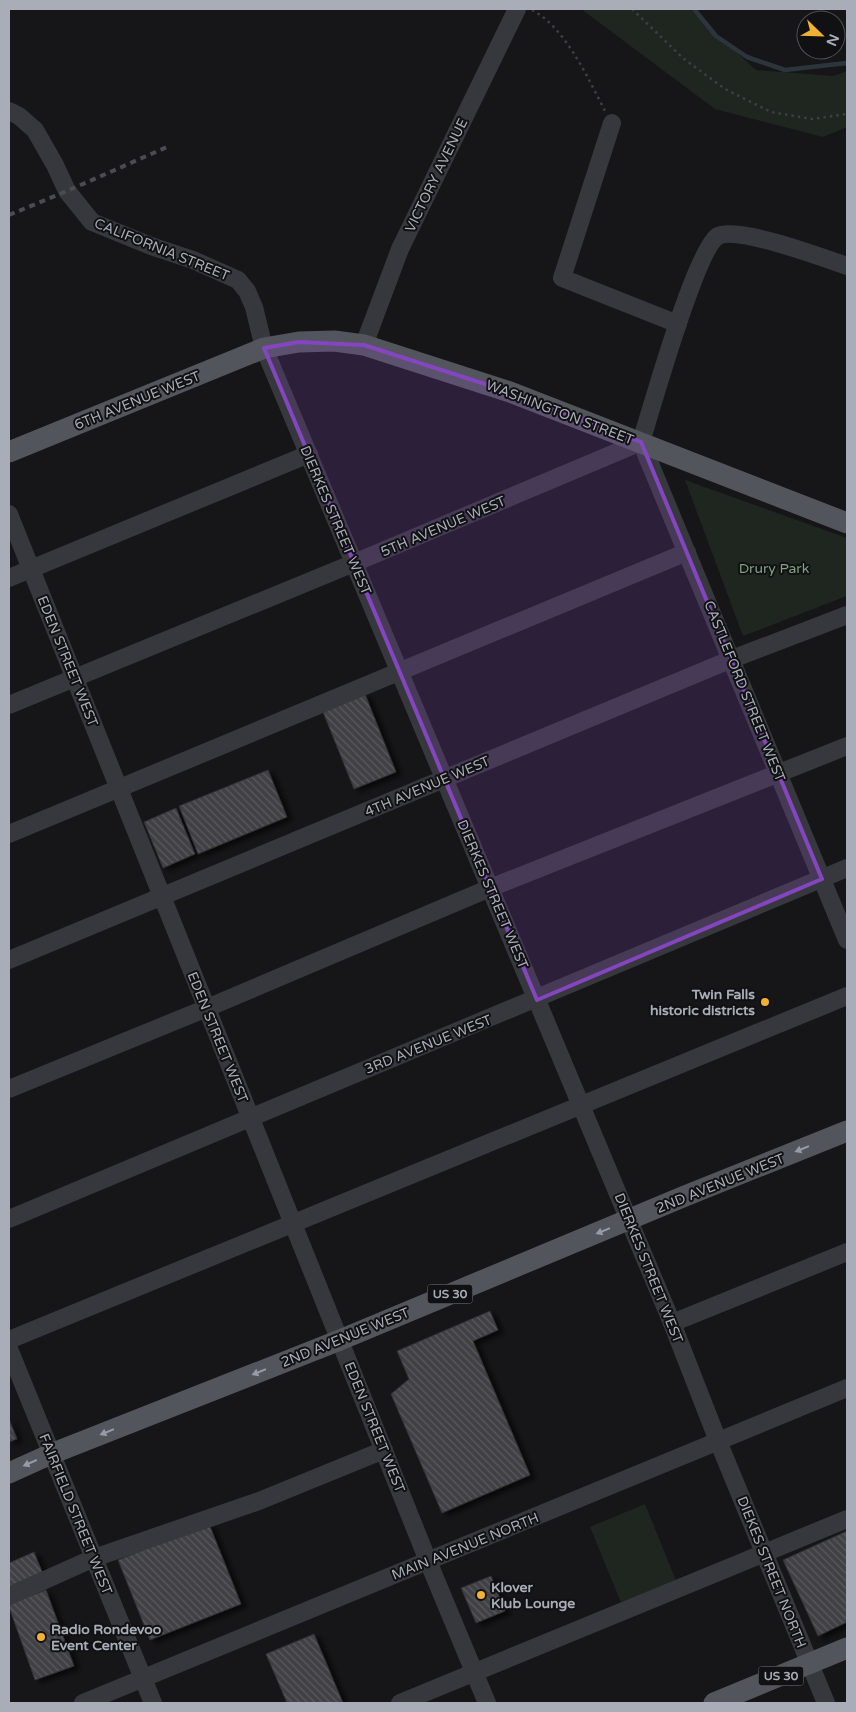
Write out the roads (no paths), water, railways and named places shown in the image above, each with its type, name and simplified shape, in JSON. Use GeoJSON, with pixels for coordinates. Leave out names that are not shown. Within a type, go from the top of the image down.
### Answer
{"type":"FeatureCollection","features":[{"type":"Feature","properties":{"kind":"main road","name":"WASHINGTON STREET"},"geometry":{"type":"LineString","coordinates":[[264,348],[299,342],[334,342],[364,345],[510,392],[847,523]]}},
{"type":"Feature","properties":{"kind":"main road","name":"6TH AVENUE WEST"},"geometry":{"type":"LineString","coordinates":[[9,452],[264,348]]}},
{"type":"Feature","properties":{"kind":"main road","name":"2ND AVENUE WEST"},"geometry":{"type":"LineString","coordinates":[[9,1473],[51,1454],[340,1340],[685,1196],[847,1131]]}},
{"type":"Feature","properties":{"kind":"main road","name":"US 30"},"geometry":{"type":"LineString","coordinates":[[714,1703],[847,1648]]}},
{"type":"Feature","properties":{"kind":"street","name":"VICTORY AVENUE"},"geometry":{"type":"LineString","coordinates":[[364,345],[400,249],[517,9]]}},
{"type":"Feature","properties":{"kind":"street","name":"CALIFORNIA STREET"},"geometry":{"type":"LineString","coordinates":[[9,111],[19,116],[35,130],[67,191],[92,222],[150,246],[193,260],[238,280],[247,291],[254,307],[264,348]]}},
{"type":"Feature","properties":{"kind":"street"},"geometry":{"type":"LineString","coordinates":[[612,123],[562,278],[678,324]]}},
{"type":"Feature","properties":{"kind":"street"},"geometry":{"type":"LineString","coordinates":[[642,442],[678,324],[707,249],[718,236],[732,234],[750,236],[847,266]]}},
{"type":"Feature","properties":{"kind":"street","name":"DIERKES STREET WEST"},"geometry":{"type":"LineString","coordinates":[[264,348],[672,1322],[718,1441]]}},
{"type":"Feature","properties":{"kind":"street","name":"CASTLEFORD STREET WEST"},"geometry":{"type":"LineString","coordinates":[[642,442],[847,940]]}},
{"type":"Feature","properties":{"kind":"street","name":"5TH AVENUE WEST"},"geometry":{"type":"LineString","coordinates":[[9,705],[642,442]]}},
{"type":"Feature","properties":{"kind":"street"},"geometry":{"type":"LineString","coordinates":[[9,578],[309,454]]}},
{"type":"Feature","properties":{"kind":"street","name":"EDEN STREET WEST"},"geometry":{"type":"LineString","coordinates":[[9,514],[428,1561],[487,1703]]}},
{"type":"Feature","properties":{"kind":"street"},"geometry":{"type":"LineString","coordinates":[[9,834],[687,552]]}},
{"type":"Feature","properties":{"kind":"street","name":"4TH AVENUE WEST"},"geometry":{"type":"LineString","coordinates":[[9,960],[732,659],[847,615]]}},
{"type":"Feature","properties":{"kind":"street"},"geometry":{"type":"LineString","coordinates":[[9,1089],[207,1008],[490,888],[847,746]]}},
{"type":"Feature","properties":{"kind":"street","name":"3RD AVENUE WEST"},"geometry":{"type":"LineString","coordinates":[[9,1219],[250,1117],[537,1000],[847,868]]}},
{"type":"Feature","properties":{"kind":"street"},"geometry":{"type":"LineString","coordinates":[[9,1340],[847,996]]}},
{"type":"Feature","properties":{"kind":"street"},"geometry":{"type":"LineString","coordinates":[[672,1322],[847,1252]]}},
{"type":"Feature","properties":{"kind":"street","name":"FAIRFIELD STREET WEST"},"geometry":{"type":"LineString","coordinates":[[9,1350],[153,1703]]}},
{"type":"Feature","properties":{"kind":"street","name":"MAIN AVENUE NORTH"},"geometry":{"type":"LineString","coordinates":[[83,1703],[847,1388]]}},
{"type":"Feature","properties":{"kind":"street","name":"DIEKES STREET NORTH"},"geometry":{"type":"LineString","coordinates":[[718,1441],[826,1703]]}},
{"type":"Feature","properties":{"kind":"street"},"geometry":{"type":"LineString","coordinates":[[9,1596],[94,1558],[258,1501],[384,1450]]}},
{"type":"Feature","properties":{"kind":"street"},"geometry":{"type":"LineString","coordinates":[[400,1703],[847,1519]]}},
{"type":"Feature","properties":{"kind":"waterway"},"geometry":{"type":"LineString","coordinates":[[694,9],[716,36],[747,57],[785,70],[847,63]]}},
{"type":"Feature","properties":{"kind":"railway"},"geometry":{"type":"LineString","coordinates":[[9,215],[167,147]]}},
{"type":"Feature","properties":{"kind":"place","name":"Twin Falls historic districts"},"geometry":{"type":"Point","coordinates":[765,1002]}},
{"type":"Feature","properties":{"kind":"place","name":"Klover Klub Lounge"},"geometry":{"type":"Point","coordinates":[481,1595]}},
{"type":"Feature","properties":{"kind":"place","name":"Radio Rondevoo Event Center"},"geometry":{"type":"Point","coordinates":[41,1637]}},
{"type":"Feature","properties":{"kind":"park label","name":"Drury Park"},"geometry":{"type":"Point","coordinates":[774,568]}}]}
